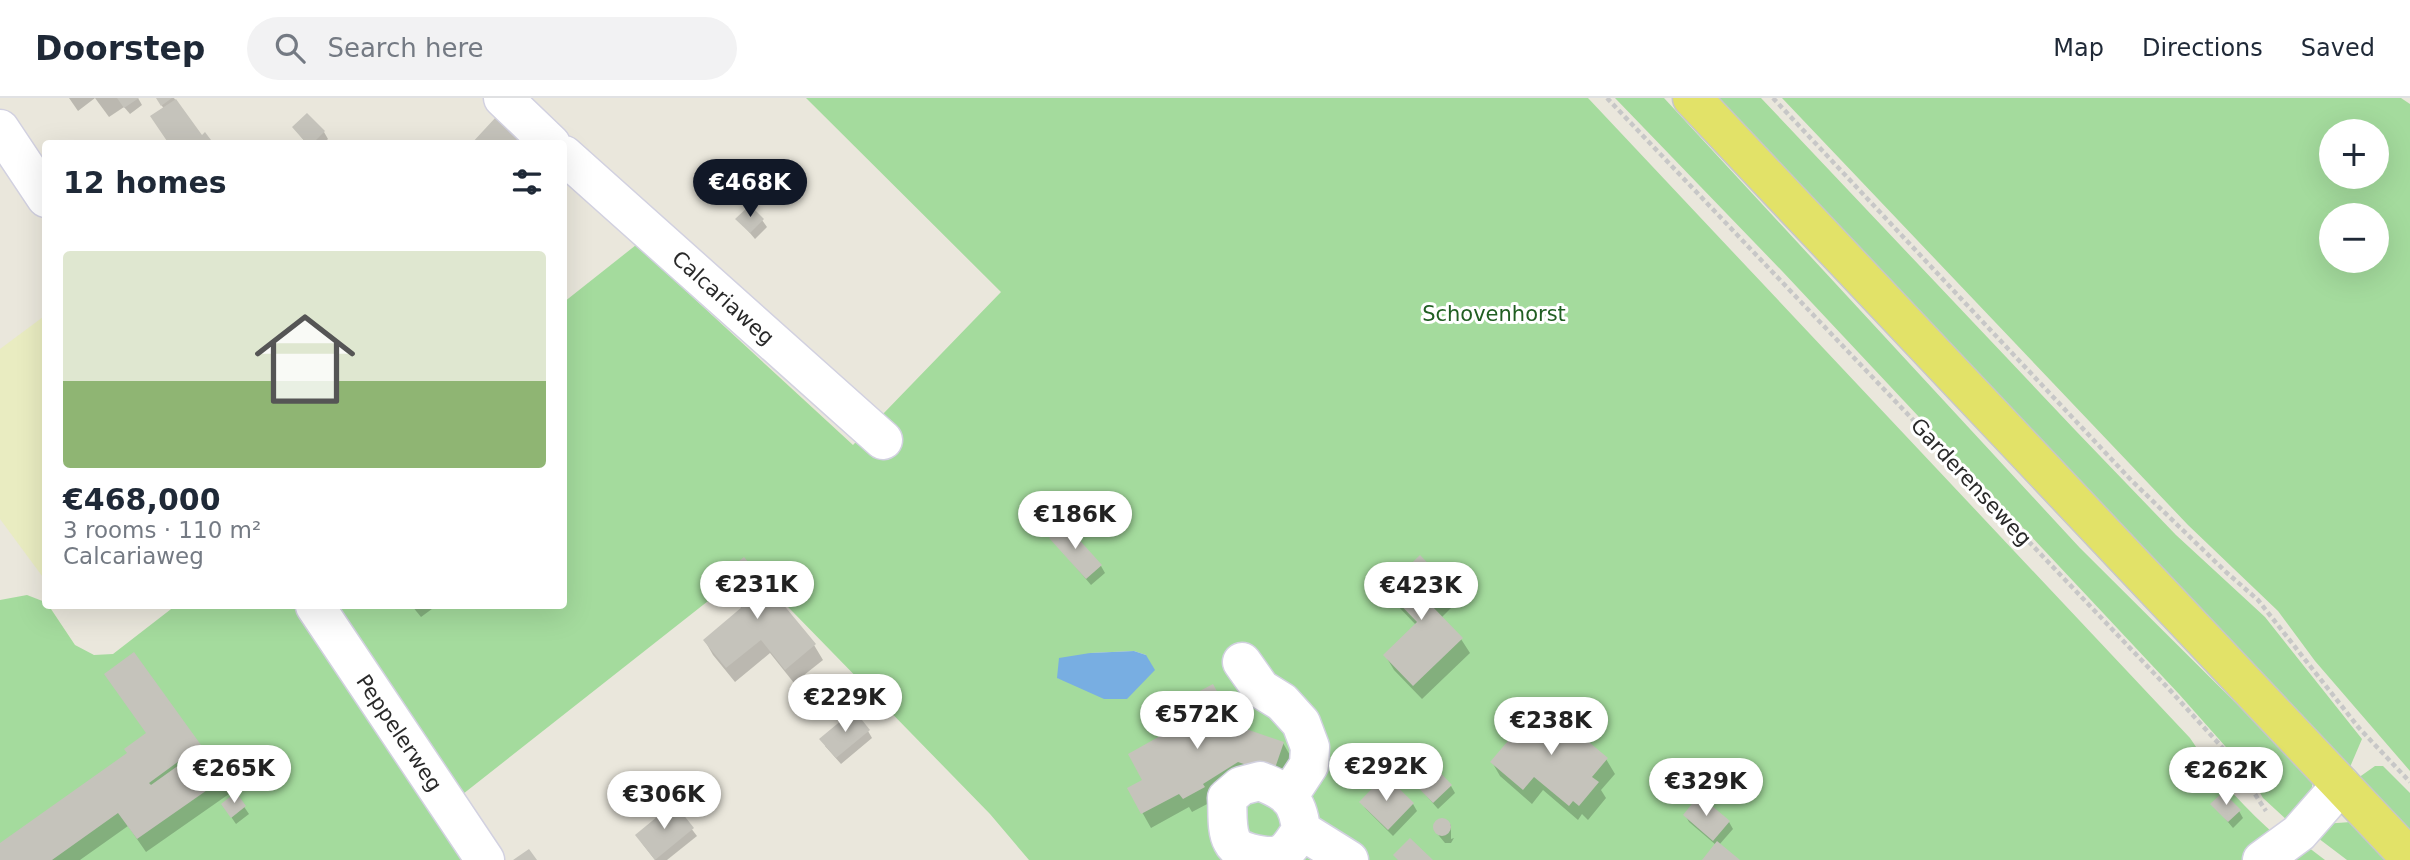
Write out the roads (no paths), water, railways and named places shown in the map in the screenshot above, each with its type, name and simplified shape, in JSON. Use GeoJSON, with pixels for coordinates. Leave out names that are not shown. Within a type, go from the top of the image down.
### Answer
{"type":"FeatureCollection","features":[{"type":"Feature","properties":{"kind":"main road"},"geometry":{"type":"LineString","coordinates":[[1692,98],[2410,858]]}},
{"type":"Feature","properties":{"kind":"street"},"geometry":{"type":"LineString","coordinates":[[503,98],[547,140]]}},
{"type":"Feature","properties":{"kind":"street"},"geometry":{"type":"LineString","coordinates":[[0,129],[42,192]]}},
{"type":"Feature","properties":{"kind":"street","name":"Calcariaweg"},"geometry":{"type":"LineString","coordinates":[[567,158],[883,440]]}},
{"type":"Feature","properties":{"kind":"street","name":"Peppelerweg"},"geometry":{"type":"LineString","coordinates":[[317,609],[485,860]]}},
{"type":"Feature","properties":{"kind":"street"},"geometry":{"type":"LineString","coordinates":[[1242,662],[1261,689],[1282,702],[1301,723],[1310,747],[1309,765],[1295,814],[1349,860]]}},
{"type":"Feature","properties":{"kind":"street"},"geometry":{"type":"LineString","coordinates":[[2262,860],[2299,833],[2341,785]]}},
{"type":"Feature","properties":{"kind":"water"},"geometry":{"type":"Polygon","coordinates":[[[1134,651],[1146,655],[1155,670],[1127,699],[1104,699],[1057,678],[1059,658],[1134,651]]]}},
{"type":"Feature","properties":{"kind":"park label","name":"Schovenhorst"},"geometry":{"type":"Point","coordinates":[1494,314]}}]}
